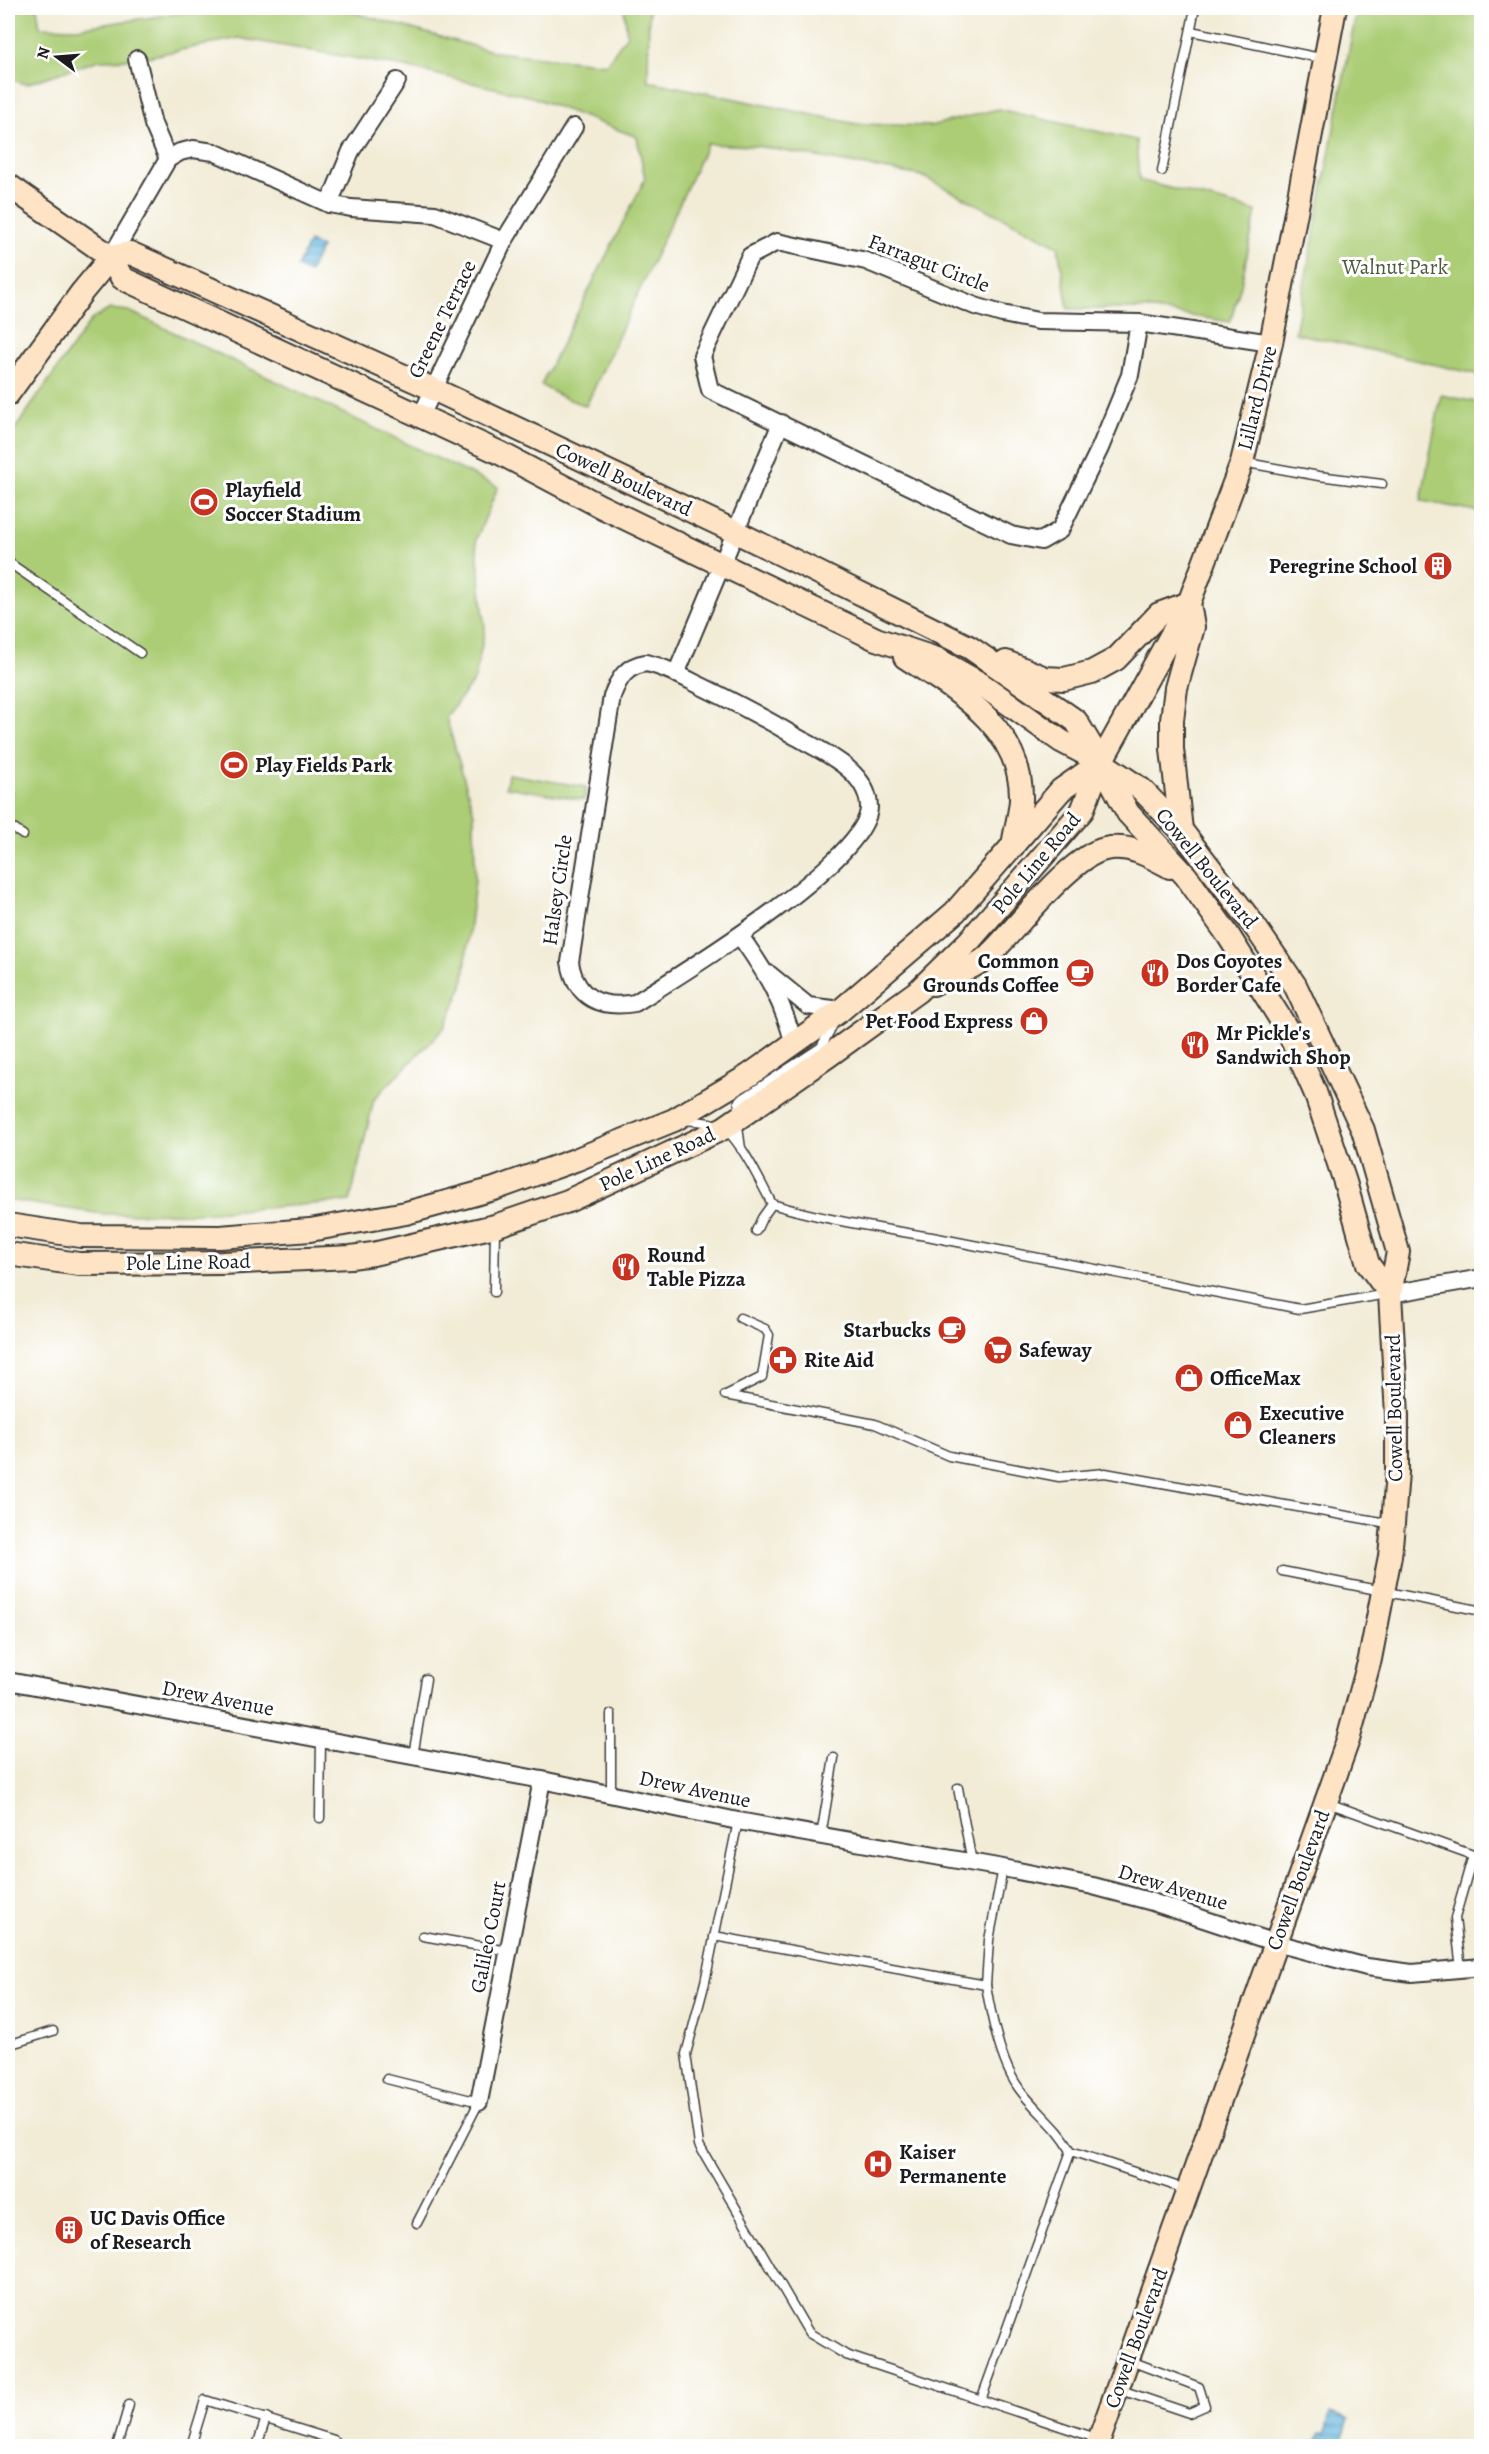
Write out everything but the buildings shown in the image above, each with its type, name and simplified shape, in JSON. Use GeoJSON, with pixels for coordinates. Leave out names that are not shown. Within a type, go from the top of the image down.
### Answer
{"type":"FeatureCollection","features":[{"type":"Feature","properties":{"kind":"main road","name":"Lillard Drive"},"geometry":{"type":"LineString","coordinates":[[1101,762],[1189,603],[1242,462],[1271,343],[1335,8]]}},
{"type":"Feature","properties":{"kind":"main road","name":"Cowell Boulevard"},"geometry":{"type":"LineString","coordinates":[[8,185],[111,257],[122,278],[500,453],[721,566],[876,639],[937,659],[981,684],[1061,741],[1101,762],[1141,789],[1181,830],[1253,924],[1294,985],[1328,1087],[1345,1182],[1368,1264],[1390,1294]]}},
{"type":"Feature","properties":{"kind":"main road","name":"Cowell Boulevard"},"geometry":{"type":"LineString","coordinates":[[111,257],[130,253],[433,389],[736,532],[969,647],[1076,722],[1101,762],[1128,813],[1186,876],[1228,935],[1288,1031],[1328,1087],[1363,1130],[1398,1252],[1390,1294],[1397,1415],[1397,1472],[1393,1524],[1383,1592],[1348,1740],[1099,2443]]}},
{"type":"Feature","properties":{"kind":"main road"},"geometry":{"type":"LineString","coordinates":[[8,394],[82,292],[111,257]]}},
{"type":"Feature","properties":{"kind":"main road"},"geometry":{"type":"LineString","coordinates":[[969,647],[1045,678],[1064,679],[1083,675],[1116,659],[1159,614],[1189,603],[1193,627],[1176,688],[1172,720],[1172,749],[1181,830]]}},
{"type":"Feature","properties":{"kind":"main road"},"geometry":{"type":"LineString","coordinates":[[876,639],[968,699],[998,730],[1010,751],[1019,775],[1021,801],[1012,846]]}},
{"type":"Feature","properties":{"kind":"main road","name":"Pole Line Road"},"geometry":{"type":"LineString","coordinates":[[8,1225],[81,1236],[220,1237],[310,1230],[406,1213],[494,1189],[575,1160],[674,1120],[748,1076],[841,1010],[955,912],[1061,790],[1101,762]]}},
{"type":"Feature","properties":{"kind":"main road","name":"Pole Line Road"},"geometry":{"type":"LineString","coordinates":[[8,1254],[79,1264],[222,1263],[351,1257],[495,1226],[568,1201],[731,1123],[918,991],[970,940],[1082,810],[1101,762]]}},
{"type":"Feature","properties":{"kind":"main road"},"geometry":{"type":"LineString","coordinates":[[918,991],[985,959],[1073,866],[1092,853],[1112,849],[1135,850],[1186,876]]}},
{"type":"Feature","properties":{"kind":"street"},"geometry":{"type":"LineString","coordinates":[[111,257],[168,159],[153,124],[137,59]]}},
{"type":"Feature","properties":{"kind":"street"},"geometry":{"type":"LineString","coordinates":[[328,204],[351,151],[397,81]]}},
{"type":"Feature","properties":{"kind":"street","name":"Greene Terrace"},"geometry":{"type":"LineString","coordinates":[[421,416],[504,241],[574,128]]}},
{"type":"Feature","properties":{"kind":"street","name":"Greene Terrace"},"geometry":{"type":"LineString","coordinates":[[168,159],[193,148],[214,152],[328,204],[351,208],[435,214],[504,241]]}},
{"type":"Feature","properties":{"kind":"street","name":"Farragut Circle"},"geometry":{"type":"LineString","coordinates":[[1139,323],[1130,375],[1100,448],[1060,530],[1041,541],[1011,535],[710,390],[702,356],[750,256],[777,242],[866,261],[975,306],[1002,314],[1038,321],[1139,323],[1271,343]]}},
{"type":"Feature","properties":{"kind":"street"},"geometry":{"type":"LineString","coordinates":[[676,674],[781,423]]}},
{"type":"Feature","properties":{"kind":"street","name":"Halsey Circle"},"geometry":{"type":"LineString","coordinates":[[646,663],[676,674],[758,713],[851,771],[861,782],[869,808],[866,824],[854,841],[832,862],[740,936],[635,1003],[619,1006],[588,997],[579,990],[572,979],[570,962],[612,696],[617,682],[634,665],[646,663]]}},
{"type":"Feature","properties":{"kind":"street"},"geometry":{"type":"LineString","coordinates":[[740,936],[766,972],[786,1013],[794,1044]]}},
{"type":"Feature","properties":{"kind":"street"},"geometry":{"type":"LineString","coordinates":[[766,972],[808,1006],[841,1010]]}},
{"type":"Feature","properties":{"kind":"street"},"geometry":{"type":"LineString","coordinates":[[1390,1294],[1482,1278]]}},
{"type":"Feature","properties":{"kind":"street","name":"Drew Avenue"},"geometry":{"type":"LineString","coordinates":[[8,1681],[542,1780],[738,1821],[972,1862],[1093,1886],[1149,1901],[1276,1943],[1367,1967],[1412,1972],[1482,1967]]}},
{"type":"Feature","properties":{"kind":"street","name":"Galileo Court"},"geometry":{"type":"LineString","coordinates":[[479,2102],[542,1780]]}},
{"type":"Feature","properties":{"kind":"lane"},"geometry":{"type":"LineString","coordinates":[[1162,171],[1195,8]]}},
{"type":"Feature","properties":{"kind":"lane"},"geometry":{"type":"LineString","coordinates":[[1191,31],[1326,59]]}},
{"type":"Feature","properties":{"kind":"lane"},"geometry":{"type":"LineString","coordinates":[[1242,462],[1319,476],[1382,484]]}},
{"type":"Feature","properties":{"kind":"lane"},"geometry":{"type":"LineString","coordinates":[[8,562],[140,653]]}},
{"type":"Feature","properties":{"kind":"lane"},"geometry":{"type":"LineString","coordinates":[[8,825],[23,835]]}},
{"type":"Feature","properties":{"kind":"lane"},"geometry":{"type":"LineString","coordinates":[[841,1010],[821,1047],[739,1101],[731,1123],[741,1149],[772,1204],[805,1214],[876,1229],[932,1237],[1300,1309],[1390,1294]]}},
{"type":"Feature","properties":{"kind":"lane"},"geometry":{"type":"LineString","coordinates":[[674,1120],[731,1123]]}},
{"type":"Feature","properties":{"kind":"lane"},"geometry":{"type":"LineString","coordinates":[[731,1123],[741,1149]]}},
{"type":"Feature","properties":{"kind":"lane"},"geometry":{"type":"LineString","coordinates":[[756,1231],[772,1204]]}},
{"type":"Feature","properties":{"kind":"lane"},"geometry":{"type":"LineString","coordinates":[[494,1292],[495,1226]]}},
{"type":"Feature","properties":{"kind":"lane"},"geometry":{"type":"LineString","coordinates":[[740,1318],[765,1329],[769,1335],[762,1377],[725,1395],[875,1425],[949,1456],[1059,1477],[1105,1473],[1393,1524]]}},
{"type":"Feature","properties":{"kind":"lane"},"geometry":{"type":"LineString","coordinates":[[1282,1571],[1482,1611]]}},
{"type":"Feature","properties":{"kind":"lane"},"geometry":{"type":"LineString","coordinates":[[413,1756],[426,1680]]}},
{"type":"Feature","properties":{"kind":"lane"},"geometry":{"type":"LineString","coordinates":[[610,1794],[611,1714]]}},
{"type":"Feature","properties":{"kind":"lane"},"geometry":{"type":"LineString","coordinates":[[320,1818],[321,1740]]}},
{"type":"Feature","properties":{"kind":"lane"},"geometry":{"type":"LineString","coordinates":[[821,1836],[834,1758]]}},
{"type":"Feature","properties":{"kind":"lane"},"geometry":{"type":"LineString","coordinates":[[958,1788],[972,1862]]}},
{"type":"Feature","properties":{"kind":"lane"},"geometry":{"type":"LineString","coordinates":[[1326,1802],[1473,1855],[1455,1918],[1461,1969]]}},
{"type":"Feature","properties":{"kind":"lane"},"geometry":{"type":"LineString","coordinates":[[738,1821],[686,2054],[699,2145],[809,2333],[846,2355],[981,2400],[1099,2443]]}},
{"type":"Feature","properties":{"kind":"lane"},"geometry":{"type":"LineString","coordinates":[[1003,1868],[989,1940],[986,1985],[1006,2063],[1017,2086],[1063,2136],[1071,2151],[1189,2190]]}},
{"type":"Feature","properties":{"kind":"lane"},"geometry":{"type":"LineString","coordinates":[[423,1936],[508,1952]]}},
{"type":"Feature","properties":{"kind":"lane"},"geometry":{"type":"LineString","coordinates":[[714,1936],[986,1985]]}},
{"type":"Feature","properties":{"kind":"lane"},"geometry":{"type":"LineString","coordinates":[[8,2045],[53,2031]]}},
{"type":"Feature","properties":{"kind":"lane"},"geometry":{"type":"LineString","coordinates":[[387,2079],[479,2102],[417,2223]]}},
{"type":"Feature","properties":{"kind":"lane"},"geometry":{"type":"LineString","coordinates":[[981,2400],[1071,2151]]}},
{"type":"Feature","properties":{"kind":"lane"},"geometry":{"type":"LineString","coordinates":[[1118,2389],[1189,2413],[1205,2406],[1198,2387],[1128,2360]]}},
{"type":"Feature","properties":{"kind":"lane"},"geometry":{"type":"LineString","coordinates":[[191,2446],[205,2400],[334,2440]]}},
{"type":"Feature","properties":{"kind":"lane"},"geometry":{"type":"LineString","coordinates":[[117,2446],[129,2405]]}},
{"type":"Feature","properties":{"kind":"lane"},"geometry":{"type":"LineString","coordinates":[[257,2446],[266,2418]]}},
{"type":"Feature","properties":{"kind":"green space"},"geometry":{"type":"Polygon","coordinates":[[[8,8],[37,8],[40,27],[77,28],[216,8],[337,8],[495,52],[606,64],[627,35],[624,8],[649,8],[648,81],[857,124],[930,126],[998,109],[1136,140],[1139,180],[1256,211],[1241,285],[1230,322],[1147,309],[1068,309],[1058,246],[922,176],[757,146],[707,144],[586,406],[560,396],[541,385],[645,179],[637,137],[532,97],[405,67],[239,38],[137,59],[99,60],[26,84],[8,79],[8,8]]]}},
{"type":"Feature","properties":{"kind":"green space","name":"Walnut Park"},"geometry":{"type":"Polygon","coordinates":[[[1357,8],[1481,8],[1481,375],[1295,333],[1357,8]]]}},
{"type":"Feature","properties":{"kind":"green space","name":"Play Fields Park"},"geometry":{"type":"Polygon","coordinates":[[[110,309],[129,311],[498,487],[476,540],[485,629],[475,679],[446,717],[474,813],[475,880],[463,986],[444,1028],[374,1099],[350,1201],[200,1213],[103,1214],[8,1200],[8,439],[91,320],[110,309]]]}},
{"type":"Feature","properties":{"kind":"green space"},"geometry":{"type":"Polygon","coordinates":[[[1441,395],[1481,403],[1481,512],[1421,501],[1441,395]]]}},
{"type":"Feature","properties":{"kind":"green space"},"geometry":{"type":"Polygon","coordinates":[[[508,774],[586,787],[584,800],[506,787],[508,774]]]}},
{"type":"Feature","properties":{"kind":"water"},"geometry":{"type":"Polygon","coordinates":[[[309,242],[321,247],[309,273],[297,267],[309,242]]]}},
{"type":"Feature","properties":{"kind":"water"},"geometry":{"type":"Polygon","coordinates":[[[1331,2414],[1349,2420],[1341,2442],[1343,2446],[1315,2446],[1320,2433],[1324,2434],[1331,2414]]]}},
{"type":"Feature","properties":{"kind":"place","name":"Playfield Soccer Stadium"},"geometry":{"type":"Point","coordinates":[204,502]}},
{"type":"Feature","properties":{"kind":"place","name":"Peregrine School"},"geometry":{"type":"Point","coordinates":[1438,566]}},
{"type":"Feature","properties":{"kind":"place","name":"Play Fields Park"},"geometry":{"type":"Point","coordinates":[234,765]}},
{"type":"Feature","properties":{"kind":"place","name":"Common Grounds Coffee"},"geometry":{"type":"Point","coordinates":[1080,973]}},
{"type":"Feature","properties":{"kind":"place","name":"Dos Coyotes Border Cafe"},"geometry":{"type":"Point","coordinates":[1155,973]}},
{"type":"Feature","properties":{"kind":"place","name":"Pet Food Express"},"geometry":{"type":"Point","coordinates":[1034,1021]}},
{"type":"Feature","properties":{"kind":"place","name":"Mr Pickle's Sandwich Shop"},"geometry":{"type":"Point","coordinates":[1195,1045]}},
{"type":"Feature","properties":{"kind":"place","name":"Round Table Pizza"},"geometry":{"type":"Point","coordinates":[626,1267]}},
{"type":"Feature","properties":{"kind":"place","name":"Starbucks"},"geometry":{"type":"Point","coordinates":[952,1330]}},
{"type":"Feature","properties":{"kind":"place","name":"Safeway"},"geometry":{"type":"Point","coordinates":[998,1350]}},
{"type":"Feature","properties":{"kind":"place","name":"Rite Aid"},"geometry":{"type":"Point","coordinates":[783,1360]}},
{"type":"Feature","properties":{"kind":"place","name":"OfficeMax"},"geometry":{"type":"Point","coordinates":[1189,1378]}},
{"type":"Feature","properties":{"kind":"place","name":"Executive Cleaners"},"geometry":{"type":"Point","coordinates":[1238,1425]}},
{"type":"Feature","properties":{"kind":"place","name":"Kaiser Permanente"},"geometry":{"type":"Point","coordinates":[878,2164]}},
{"type":"Feature","properties":{"kind":"place","name":"UC Davis Office of Research"},"geometry":{"type":"Point","coordinates":[69,2230]}}]}
